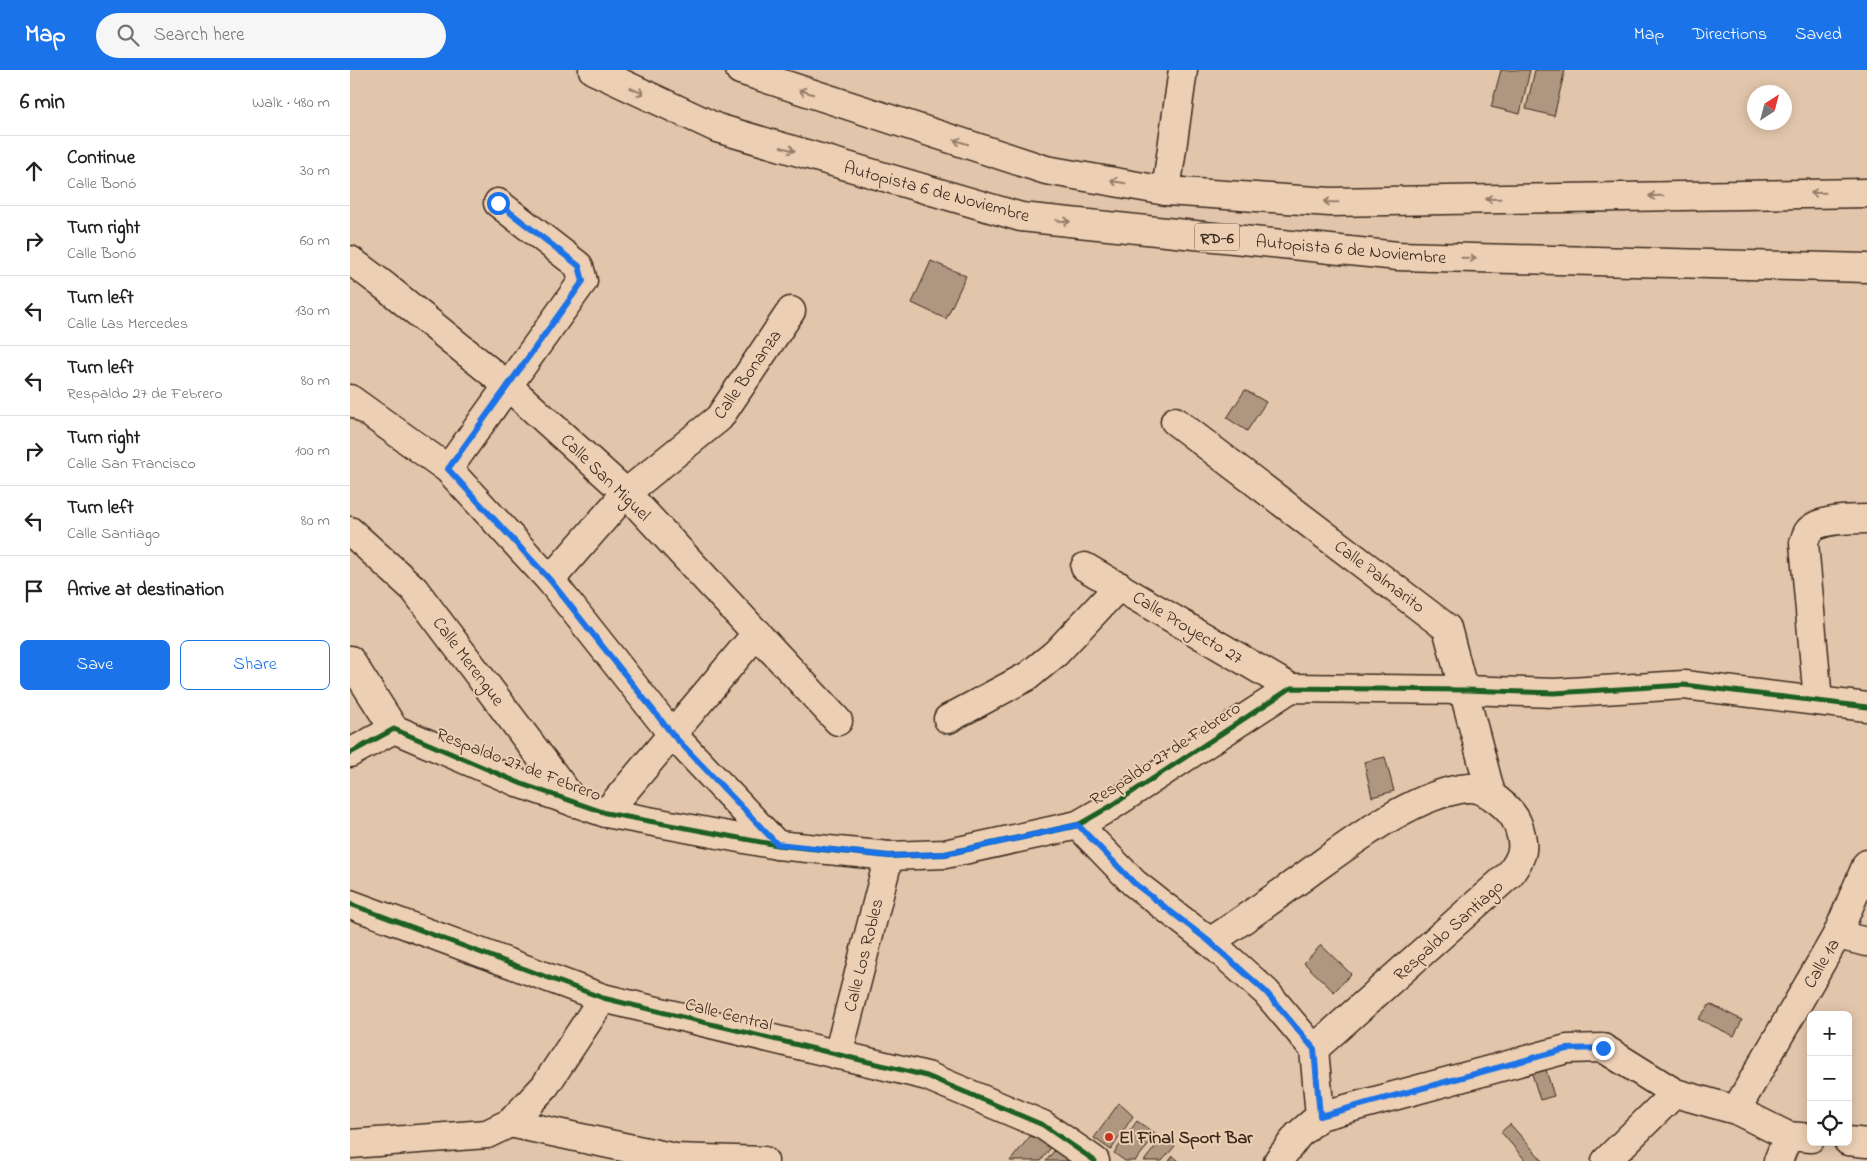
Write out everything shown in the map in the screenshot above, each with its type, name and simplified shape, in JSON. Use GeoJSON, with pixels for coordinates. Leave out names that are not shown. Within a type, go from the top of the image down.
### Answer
{"type":"FeatureCollection","features":[{"type":"Feature","properties":{"kind":"main road","name":"Autopista 6 de Noviembre"},"geometry":{"type":"LineString","coordinates":[[593,70],[717,128],[1021,217],[1398,256],[1867,268]]}},
{"type":"Feature","properties":{"kind":"main road"},"geometry":{"type":"LineString","coordinates":[[740,70],[1046,170],[1166,191],[1330,202],[1867,192]]}},
{"type":"Feature","properties":{"kind":"main road"},"geometry":{"type":"LineString","coordinates":[[1166,191],[1183,70]]}},
{"type":"Feature","properties":{"kind":"main road"},"geometry":{"type":"LineString","coordinates":[[448,469],[583,281],[579,266],[498,203]]}},
{"type":"Feature","properties":{"kind":"main road","name":"Calle San Miguel"},"geometry":{"type":"LineString","coordinates":[[350,260],[386,286],[508,386],[626,492],[838,721]]}},
{"type":"Feature","properties":{"kind":"main road","name":"Calle Bonanza"},"geometry":{"type":"LineString","coordinates":[[550,580],[626,492],[718,418],[791,311]]}},
{"type":"Feature","properties":{"kind":"main road"},"geometry":{"type":"LineString","coordinates":[[350,399],[448,469],[550,580],[672,734],[777,844]]}},
{"type":"Feature","properties":{"kind":"main road","name":"Calle Palmarito"},"geometry":{"type":"LineString","coordinates":[[1175,421],[1447,628],[1491,794]]}},
{"type":"Feature","properties":{"kind":"main road"},"geometry":{"type":"LineString","coordinates":[[1818,701],[1804,543],[1809,532],[1820,524],[1867,519]]}},
{"type":"Feature","properties":{"kind":"main road","name":"Calle Merengue"},"geometry":{"type":"LineString","coordinates":[[350,531],[414,588],[575,803]]}},
{"type":"Feature","properties":{"kind":"main road","name":"Calle Proyecto 27"},"geometry":{"type":"LineString","coordinates":[[1085,567],[1291,688]]}},
{"type":"Feature","properties":{"kind":"main road"},"geometry":{"type":"LineString","coordinates":[[948,718],[1028,676],[1056,653],[1119,586]]}},
{"type":"Feature","properties":{"kind":"main road"},"geometry":{"type":"LineString","coordinates":[[606,813],[757,633]]}},
{"type":"Feature","properties":{"kind":"main road"},"geometry":{"type":"LineString","coordinates":[[350,660],[394,729],[350,752]]}},
{"type":"Feature","properties":{"kind":"main road"},"geometry":{"type":"LineString","coordinates":[[1291,688],[1464,690],[1554,694],[1684,685],[1867,707]]}},
{"type":"Feature","properties":{"kind":"main road","name":"Respaldo 27 de Febrero"},"geometry":{"type":"LineString","coordinates":[[394,729],[522,784],[606,813],[777,844],[889,856],[945,854],[1078,825],[1111,806],[1291,688]]}},
{"type":"Feature","properties":{"kind":"main road"},"geometry":{"type":"LineString","coordinates":[[1210,942],[1370,829],[1411,806],[1443,794],[1471,788],[1491,794]]}},
{"type":"Feature","properties":{"kind":"main road","name":"Respaldo Santiago"},"geometry":{"type":"LineString","coordinates":[[1314,1049],[1514,869],[1522,857],[1522,840],[1518,824],[1506,808],[1491,794]]}},
{"type":"Feature","properties":{"kind":"main road"},"geometry":{"type":"LineString","coordinates":[[1078,825],[1134,883],[1210,942],[1266,992],[1314,1049],[1320,1116]]}},
{"type":"Feature","properties":{"kind":"main road","name":"Calle Los Robles"},"geometry":{"type":"LineString","coordinates":[[838,1055],[889,856]]}},
{"type":"Feature","properties":{"kind":"main road","name":"Calle 1a"},"geometry":{"type":"LineString","coordinates":[[1736,1110],[1837,935],[1867,864]]}},
{"type":"Feature","properties":{"kind":"main road","name":"Calle Central"},"geometry":{"type":"LineString","coordinates":[[350,904],[603,998],[927,1076],[1043,1126],[1095,1161]]}},
{"type":"Feature","properties":{"kind":"main road"},"geometry":{"type":"LineString","coordinates":[[1837,935],[1867,942]]}},
{"type":"Feature","properties":{"kind":"main road"},"geometry":{"type":"LineString","coordinates":[[350,1144],[487,1134],[510,1123],[545,1086],[603,998]]}},
{"type":"Feature","properties":{"kind":"main road"},"geometry":{"type":"LineString","coordinates":[[1278,1161],[1298,1135],[1320,1116],[1566,1049],[1603,1048],[1675,1093],[1736,1110],[1799,1137],[1778,1161]]}},
{"type":"Feature","properties":{"kind":"main road"},"geometry":{"type":"LineString","coordinates":[[1606,1161],[1675,1093]]}},
{"type":"Feature","properties":{"kind":"main road"},"geometry":{"type":"LineString","coordinates":[[510,1123],[675,1158],[764,1161]]}},
{"type":"Feature","properties":{"kind":"main road"},"geometry":{"type":"LineString","coordinates":[[1852,1142],[1867,1143]]}},
{"type":"Feature","properties":{"kind":"building"},"geometry":{"type":"Polygon","coordinates":[[[1501,70],[1530,70],[1520,114],[1491,107],[1501,70]]]}},
{"type":"Feature","properties":{"kind":"building"},"geometry":{"type":"Polygon","coordinates":[[[1535,70],[1565,70],[1554,116],[1526,109],[1535,70]]]}},
{"type":"Feature","properties":{"kind":"building"},"geometry":{"type":"Polygon","coordinates":[[[931,261],[966,276],[946,319],[912,303],[931,261]]]}},
{"type":"Feature","properties":{"kind":"building"},"geometry":{"type":"Polygon","coordinates":[[[1245,390],[1266,402],[1247,431],[1227,418],[1245,390]]]}},
{"type":"Feature","properties":{"kind":"building"},"geometry":{"type":"Polygon","coordinates":[[[1385,757],[1394,791],[1372,797],[1364,762],[1385,757]]]}},
{"type":"Feature","properties":{"kind":"building"},"geometry":{"type":"Polygon","coordinates":[[[1321,945],[1351,974],[1334,992],[1304,963],[1321,945]]]}},
{"type":"Feature","properties":{"kind":"building"},"geometry":{"type":"Polygon","coordinates":[[[1710,1004],[1742,1020],[1734,1036],[1698,1019],[1710,1004]]]}},
{"type":"Feature","properties":{"kind":"building"},"geometry":{"type":"Polygon","coordinates":[[[1546,1070],[1554,1096],[1540,1100],[1532,1074],[1546,1070]]]}},
{"type":"Feature","properties":{"kind":"building"},"geometry":{"type":"Polygon","coordinates":[[[1119,1103],[1133,1116],[1111,1150],[1094,1138],[1119,1103]]]}},
{"type":"Feature","properties":{"kind":"building"},"geometry":{"type":"Polygon","coordinates":[[[1137,1121],[1157,1135],[1135,1161],[1125,1161],[1114,1153],[1137,1121]]]}},
{"type":"Feature","properties":{"kind":"building"},"geometry":{"type":"Polygon","coordinates":[[[1510,1124],[1543,1161],[1526,1161],[1501,1132],[1510,1124]]]}},
{"type":"Feature","properties":{"kind":"building"},"geometry":{"type":"Polygon","coordinates":[[[1032,1134],[1054,1143],[1041,1161],[1010,1161],[1032,1134]]]}},
{"type":"Feature","properties":{"kind":"building"},"geometry":{"type":"Polygon","coordinates":[[[1163,1137],[1175,1146],[1162,1161],[1144,1161],[1163,1137]]]}},
{"type":"Feature","properties":{"kind":"building"},"geometry":{"type":"Polygon","coordinates":[[[1058,1146],[1077,1161],[1046,1161],[1058,1146]]]}},
{"type":"Feature","properties":{"kind":"building"},"geometry":{"type":"Polygon","coordinates":[[[1173,1156],[1179,1161],[1169,1161],[1173,1156]]]}},
{"type":"Feature","properties":{"kind":"cycle path"},"geometry":{"type":"LineString","coordinates":[[350,753],[394,729],[522,784],[606,813],[777,845],[889,856],[945,854],[1078,825],[1111,806],[1291,688],[1554,693],[1684,685],[1867,707]]}},
{"type":"Feature","properties":{"kind":"cycle path"},"geometry":{"type":"LineString","coordinates":[[350,904],[603,998],[927,1076],[1043,1125],[1095,1161]]}},
{"type":"Feature","properties":{"kind":"place","name":"El Final Sport Bar"},"geometry":{"type":"Point","coordinates":[1109,1137]}},
{"type":"Feature","properties":{"kind":"route"},"geometry":{"type":"LineString","coordinates":[[498,203],[579,266],[583,281],[448,469],[550,580],[672,734],[723,790],[777,844],[889,856],[945,854],[1078,825],[1134,883],[1210,942],[1266,992],[1314,1049],[1320,1116],[1566,1049],[1603,1048]]}}]}
